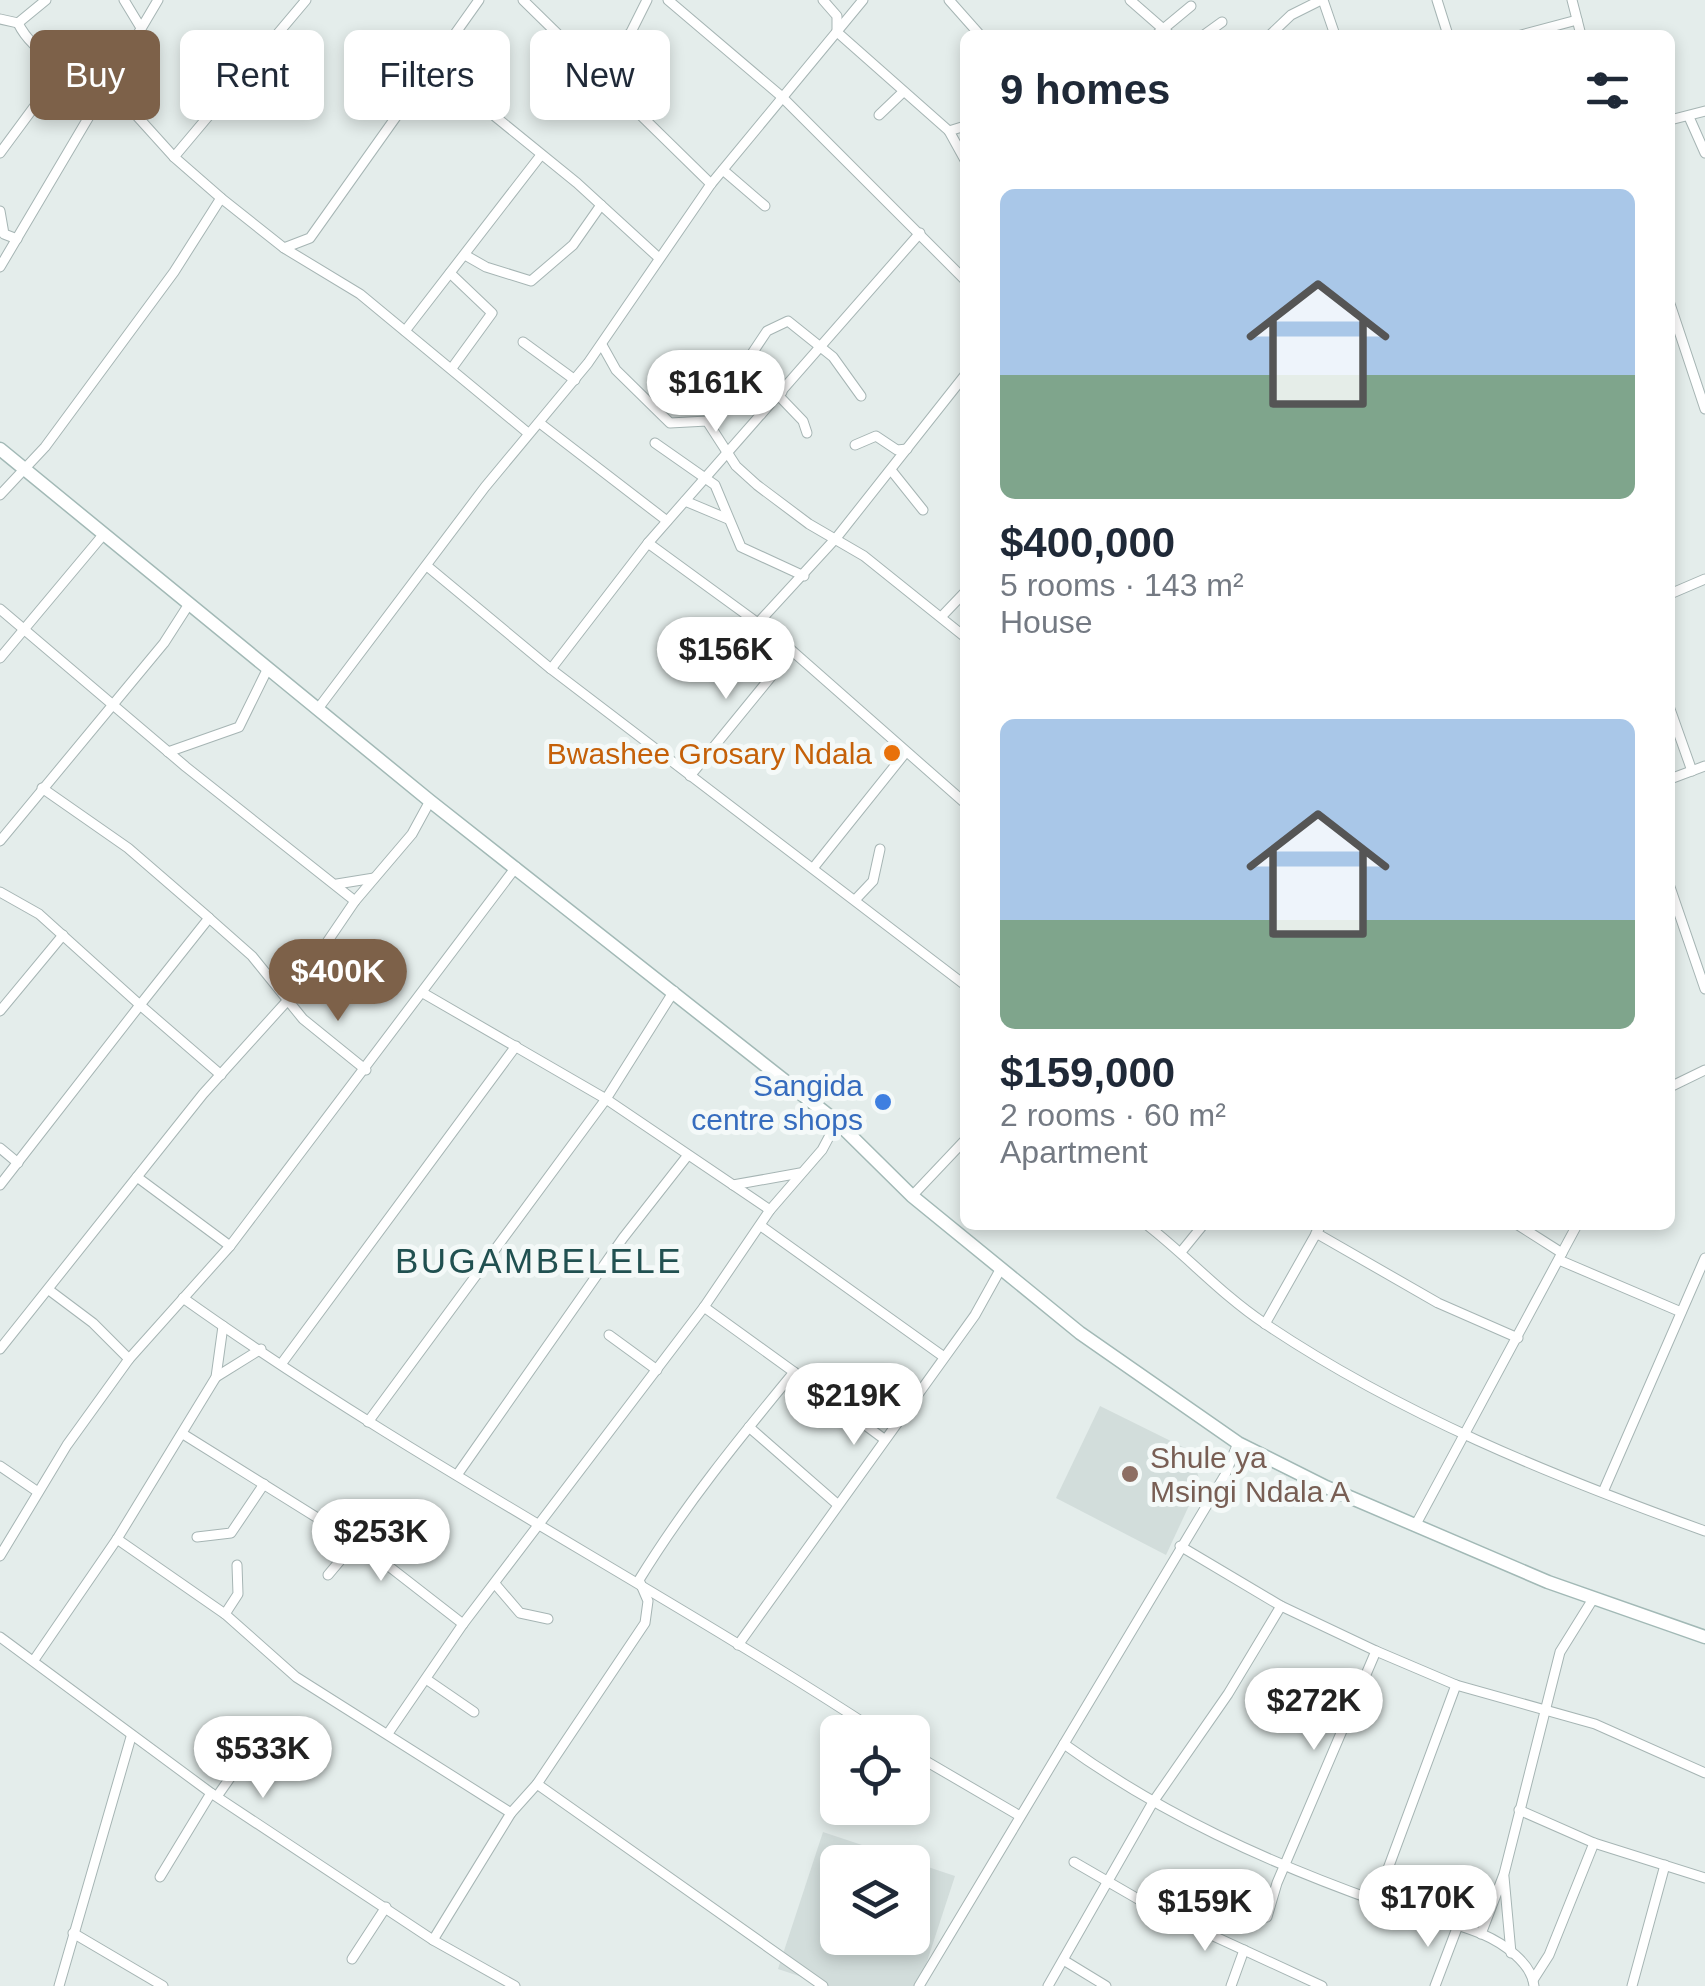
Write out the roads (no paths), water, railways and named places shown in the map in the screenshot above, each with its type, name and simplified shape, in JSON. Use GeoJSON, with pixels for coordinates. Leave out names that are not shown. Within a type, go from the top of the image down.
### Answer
{"type":"FeatureCollection","features":[{"type":"Feature","properties":{"kind":"street"},"geometry":{"type":"LineString","coordinates":[[18,23],[46,0]]}},
{"type":"Feature","properties":{"kind":"street"},"geometry":{"type":"LineString","coordinates":[[124,0],[141,28],[158,0]]}},
{"type":"Feature","properties":{"kind":"street"},"geometry":{"type":"LineString","coordinates":[[174,157],[306,0]]}},
{"type":"Feature","properties":{"kind":"street"},"geometry":{"type":"LineString","coordinates":[[458,30],[479,0]]}},
{"type":"Feature","properties":{"kind":"street"},"geometry":{"type":"LineString","coordinates":[[524,0],[555,30]]}},
{"type":"Feature","properties":{"kind":"street"},"geometry":{"type":"LineString","coordinates":[[632,30],[647,0]]}},
{"type":"Feature","properties":{"kind":"street"},"geometry":{"type":"LineString","coordinates":[[668,0],[781,96],[960,274]]}},
{"type":"Feature","properties":{"kind":"street"},"geometry":{"type":"LineString","coordinates":[[822,0],[837,16],[838,32],[949,132],[960,151]]}},
{"type":"Feature","properties":{"kind":"street"},"geometry":{"type":"LineString","coordinates":[[320,706],[528,433],[541,424],[602,345],[711,184],[863,0]]}},
{"type":"Feature","properties":{"kind":"street"},"geometry":{"type":"LineString","coordinates":[[949,0],[976,30]]}},
{"type":"Feature","properties":{"kind":"street"},"geometry":{"type":"LineString","coordinates":[[1130,0],[1160,30]]}},
{"type":"Feature","properties":{"kind":"street"},"geometry":{"type":"LineString","coordinates":[[1275,30],[1291,15],[1322,0],[1333,30]]}},
{"type":"Feature","properties":{"kind":"street"},"geometry":{"type":"LineString","coordinates":[[1437,0],[1446,30]]}},
{"type":"Feature","properties":{"kind":"street"},"geometry":{"type":"LineString","coordinates":[[1572,0],[1580,30]]}},
{"type":"Feature","properties":{"kind":"street"},"geometry":{"type":"LineString","coordinates":[[1166,30],[1192,6]]}},
{"type":"Feature","properties":{"kind":"street"},"geometry":{"type":"LineString","coordinates":[[0,20],[18,23],[30,34]]}},
{"type":"Feature","properties":{"kind":"street"},"geometry":{"type":"LineString","coordinates":[[1540,30],[1577,20]]}},
{"type":"Feature","properties":{"kind":"street"},"geometry":{"type":"LineString","coordinates":[[1211,30],[1222,22]]}},
{"type":"Feature","properties":{"kind":"street"},"geometry":{"type":"LineString","coordinates":[[879,115],[902,93]]}},
{"type":"Feature","properties":{"kind":"street"},"geometry":{"type":"LineString","coordinates":[[1675,119],[1705,111]]}},
{"type":"Feature","properties":{"kind":"street"},"geometry":{"type":"LineString","coordinates":[[0,152],[30,112]]}},
{"type":"Feature","properties":{"kind":"street"},"geometry":{"type":"LineString","coordinates":[[1689,117],[1705,153]]}},
{"type":"Feature","properties":{"kind":"street"},"geometry":{"type":"LineString","coordinates":[[0,268],[87,120]]}},
{"type":"Feature","properties":{"kind":"street"},"geometry":{"type":"LineString","coordinates":[[143,120],[174,157],[220,198],[284,248],[360,294],[528,433]]}},
{"type":"Feature","properties":{"kind":"street"},"geometry":{"type":"LineString","coordinates":[[284,248],[310,238],[394,120]]}},
{"type":"Feature","properties":{"kind":"street"},"geometry":{"type":"LineString","coordinates":[[499,120],[602,204],[659,258]]}},
{"type":"Feature","properties":{"kind":"street"},"geometry":{"type":"LineString","coordinates":[[648,120],[711,184]]}},
{"type":"Feature","properties":{"kind":"street"},"geometry":{"type":"LineString","coordinates":[[949,132],[960,128]]}},
{"type":"Feature","properties":{"kind":"street"},"geometry":{"type":"LineString","coordinates":[[405,331],[541,155]]}},
{"type":"Feature","properties":{"kind":"street"},"geometry":{"type":"LineString","coordinates":[[723,170],[765,206]]}},
{"type":"Feature","properties":{"kind":"street"},"geometry":{"type":"LineString","coordinates":[[0,495],[45,447],[167,282],[220,198]]}},
{"type":"Feature","properties":{"kind":"street"},"geometry":{"type":"LineString","coordinates":[[465,254],[486,267],[531,281],[572,245],[602,204]]}},
{"type":"Feature","properties":{"kind":"street"},"geometry":{"type":"LineString","coordinates":[[0,212],[2,233],[10,253]]}},
{"type":"Feature","properties":{"kind":"street"},"geometry":{"type":"LineString","coordinates":[[2,233],[17,239]]}},
{"type":"Feature","properties":{"kind":"street"},"geometry":{"type":"LineString","coordinates":[[551,669],[648,542],[920,233]]}},
{"type":"Feature","properties":{"kind":"street"},"geometry":{"type":"LineString","coordinates":[[953,266],[960,266]]}},
{"type":"Feature","properties":{"kind":"street"},"geometry":{"type":"LineString","coordinates":[[450,273],[492,313],[452,368]]}},
{"type":"Feature","properties":{"kind":"street"},"geometry":{"type":"LineString","coordinates":[[1675,319],[1705,409]]}},
{"type":"Feature","properties":{"kind":"street"},"geometry":{"type":"LineString","coordinates":[[761,414],[746,380],[750,350],[758,340],[788,321],[822,347],[861,396]]}},
{"type":"Feature","properties":{"kind":"street"},"geometry":{"type":"LineString","coordinates":[[523,342],[575,380]]}},
{"type":"Feature","properties":{"kind":"street"},"geometry":{"type":"LineString","coordinates":[[602,345],[616,370],[670,423],[707,421],[736,466],[757,485],[808,524],[837,537],[943,615],[960,633]]}},
{"type":"Feature","properties":{"kind":"street"},"geometry":{"type":"LineString","coordinates":[[750,366],[780,393],[803,421],[806,433]]}},
{"type":"Feature","properties":{"kind":"street"},"geometry":{"type":"LineString","coordinates":[[758,623],[837,537],[960,381]]}},
{"type":"Feature","properties":{"kind":"street"},"geometry":{"type":"LineString","coordinates":[[541,424],[667,520]]}},
{"type":"Feature","properties":{"kind":"street"},"geometry":{"type":"LineString","coordinates":[[855,445],[876,436],[896,450],[907,450]]}},
{"type":"Feature","properties":{"kind":"street"},"geometry":{"type":"LineString","coordinates":[[656,442],[705,476],[723,499],[728,519],[748,554],[804,576]]}},
{"type":"Feature","properties":{"kind":"street"},"geometry":{"type":"LineString","coordinates":[[0,450],[320,706],[430,801],[837,1122],[912,1196],[1000,1270],[1080,1333],[1238,1443],[1415,1526],[1593,1599],[1705,1637]]}},
{"type":"Feature","properties":{"kind":"street"},"geometry":{"type":"LineString","coordinates":[[891,470],[923,510]]}},
{"type":"Feature","properties":{"kind":"street"},"geometry":{"type":"LineString","coordinates":[[685,501],[728,519]]}},
{"type":"Feature","properties":{"kind":"street"},"geometry":{"type":"LineString","coordinates":[[0,658],[103,534]]}},
{"type":"Feature","properties":{"kind":"street"},"geometry":{"type":"LineString","coordinates":[[648,542],[758,623],[960,799]]}},
{"type":"Feature","properties":{"kind":"street"},"geometry":{"type":"LineString","coordinates":[[427,566],[551,669],[960,981]]}},
{"type":"Feature","properties":{"kind":"street"},"geometry":{"type":"LineString","coordinates":[[1675,592],[1705,579]]}},
{"type":"Feature","properties":{"kind":"street"},"geometry":{"type":"LineString","coordinates":[[943,615],[960,597]]}},
{"type":"Feature","properties":{"kind":"street"},"geometry":{"type":"LineString","coordinates":[[0,841],[164,643],[189,604]]}},
{"type":"Feature","properties":{"kind":"street"},"geometry":{"type":"LineString","coordinates":[[0,608],[168,752],[355,902]]}},
{"type":"Feature","properties":{"kind":"street"},"geometry":{"type":"LineString","coordinates":[[690,776],[792,651]]}},
{"type":"Feature","properties":{"kind":"street"},"geometry":{"type":"LineString","coordinates":[[168,752],[239,727],[268,668]]}},
{"type":"Feature","properties":{"kind":"street"},"geometry":{"type":"LineString","coordinates":[[1675,723],[1692,771]]}},
{"type":"Feature","properties":{"kind":"street"},"geometry":{"type":"LineString","coordinates":[[814,867],[906,752]]}},
{"type":"Feature","properties":{"kind":"street"},"geometry":{"type":"LineString","coordinates":[[1675,777],[1705,766]]}},
{"type":"Feature","properties":{"kind":"street"},"geometry":{"type":"LineString","coordinates":[[42,788],[128,848],[252,956],[320,1035],[366,1070]]}},
{"type":"Feature","properties":{"kind":"street"},"geometry":{"type":"LineString","coordinates":[[0,1348],[136,1177],[287,1001],[355,902],[412,834],[430,801]]}},
{"type":"Feature","properties":{"kind":"street"},"geometry":{"type":"LineString","coordinates":[[855,900],[872,881],[880,848]]}},
{"type":"Feature","properties":{"kind":"street"},"geometry":{"type":"LineString","coordinates":[[0,1556],[38,1492],[129,1359],[230,1246],[516,867]]}},
{"type":"Feature","properties":{"kind":"street"},"geometry":{"type":"LineString","coordinates":[[337,884],[376,878]]}},
{"type":"Feature","properties":{"kind":"street"},"geometry":{"type":"LineString","coordinates":[[0,892],[39,914],[221,1075]]}},
{"type":"Feature","properties":{"kind":"street"},"geometry":{"type":"LineString","coordinates":[[1675,902],[1705,989]]}},
{"type":"Feature","properties":{"kind":"street"},"geometry":{"type":"LineString","coordinates":[[0,1185],[208,918]]}},
{"type":"Feature","properties":{"kind":"street"},"geometry":{"type":"LineString","coordinates":[[0,1012],[63,935]]}},
{"type":"Feature","properties":{"kind":"street"},"geometry":{"type":"LineString","coordinates":[[368,1422],[606,1099],[674,991]]}},
{"type":"Feature","properties":{"kind":"street"},"geometry":{"type":"LineString","coordinates":[[422,993],[606,1099],[770,1210]]}},
{"type":"Feature","properties":{"kind":"street"},"geometry":{"type":"LineString","coordinates":[[282,1363],[516,1046]]}},
{"type":"Feature","properties":{"kind":"street"},"geometry":{"type":"LineString","coordinates":[[1675,1085],[1705,1070]]}},
{"type":"Feature","properties":{"kind":"street"},"geometry":{"type":"LineString","coordinates":[[389,1732],[463,1624],[496,1586],[538,1524],[704,1308],[770,1210],[822,1150],[837,1122]]}},
{"type":"Feature","properties":{"kind":"street"},"geometry":{"type":"LineString","coordinates":[[912,1196],[960,1145]]}},
{"type":"Feature","properties":{"kind":"street"},"geometry":{"type":"LineString","coordinates":[[0,1148],[18,1163]]}},
{"type":"Feature","properties":{"kind":"street"},"geometry":{"type":"LineString","coordinates":[[458,1475],[613,1252],[688,1155]]}},
{"type":"Feature","properties":{"kind":"street"},"geometry":{"type":"LineString","coordinates":[[734,1185],[801,1173]]}},
{"type":"Feature","properties":{"kind":"street"},"geometry":{"type":"LineString","coordinates":[[136,1177],[230,1246]]}},
{"type":"Feature","properties":{"kind":"street"},"geometry":{"type":"LineString","coordinates":[[761,1226],[944,1357]]}},
{"type":"Feature","properties":{"kind":"street"},"geometry":{"type":"LineString","coordinates":[[1153,1230],[1266,1324],[1464,1435],[1704,1529]]}},
{"type":"Feature","properties":{"kind":"street"},"geometry":{"type":"LineString","coordinates":[[1181,1252],[1199,1230]]}},
{"type":"Feature","properties":{"kind":"street"},"geometry":{"type":"LineString","coordinates":[[1266,1324],[1318,1230]]}},
{"type":"Feature","properties":{"kind":"street"},"geometry":{"type":"LineString","coordinates":[[1321,1230],[1438,1303],[1518,1338]]}},
{"type":"Feature","properties":{"kind":"street"},"geometry":{"type":"LineString","coordinates":[[1525,1230],[1561,1257],[1681,1312]]}},
{"type":"Feature","properties":{"kind":"street"},"geometry":{"type":"LineString","coordinates":[[1415,1526],[1575,1230]]}},
{"type":"Feature","properties":{"kind":"street"},"geometry":{"type":"LineString","coordinates":[[1603,1492],[1705,1258]]}},
{"type":"Feature","properties":{"kind":"street"},"geometry":{"type":"LineString","coordinates":[[738,1645],[944,1357],[1000,1270]]}},
{"type":"Feature","properties":{"kind":"street"},"geometry":{"type":"LineString","coordinates":[[48,1290],[93,1323],[129,1359]]}},
{"type":"Feature","properties":{"kind":"street"},"geometry":{"type":"LineString","coordinates":[[184,1298],[368,1422],[639,1580],[666,1601],[851,1715]]}},
{"type":"Feature","properties":{"kind":"street"},"geometry":{"type":"LineString","coordinates":[[704,1308],[884,1440]]}},
{"type":"Feature","properties":{"kind":"street"},"geometry":{"type":"LineString","coordinates":[[34,1660],[117,1540],[216,1377],[223,1326]]}},
{"type":"Feature","properties":{"kind":"street"},"geometry":{"type":"LineString","coordinates":[[608,1336],[656,1370]]}},
{"type":"Feature","properties":{"kind":"street"},"geometry":{"type":"LineString","coordinates":[[216,1377],[261,1349]]}},
{"type":"Feature","properties":{"kind":"street"},"geometry":{"type":"LineString","coordinates":[[639,1580],[681,1513],[794,1372]]}},
{"type":"Feature","properties":{"kind":"street"},"geometry":{"type":"LineString","coordinates":[[748,1427],[838,1504]]}},
{"type":"Feature","properties":{"kind":"street"},"geometry":{"type":"LineString","coordinates":[[183,1434],[364,1547],[463,1624]]}},
{"type":"Feature","properties":{"kind":"street"},"geometry":{"type":"LineString","coordinates":[[920,1986],[1225,1475],[1238,1443]]}},
{"type":"Feature","properties":{"kind":"street"},"geometry":{"type":"LineString","coordinates":[[0,1466],[38,1492]]}},
{"type":"Feature","properties":{"kind":"street"},"geometry":{"type":"LineString","coordinates":[[196,1537],[231,1533],[264,1484]]}},
{"type":"Feature","properties":{"kind":"street"},"geometry":{"type":"LineString","coordinates":[[117,1540],[225,1614],[296,1677],[389,1732],[511,1813]]}},
{"type":"Feature","properties":{"kind":"street"},"geometry":{"type":"LineString","coordinates":[[1180,1546],[1281,1606],[1376,1652],[1456,1685],[1595,1724],[1705,1772]]}},
{"type":"Feature","properties":{"kind":"street"},"geometry":{"type":"LineString","coordinates":[[328,1575],[348,1550],[364,1547]]}},
{"type":"Feature","properties":{"kind":"street"},"geometry":{"type":"LineString","coordinates":[[225,1614],[238,1594],[238,1565]]}},
{"type":"Feature","properties":{"kind":"street"},"geometry":{"type":"LineString","coordinates":[[639,1580],[648,1601],[648,1614]]}},
{"type":"Feature","properties":{"kind":"street"},"geometry":{"type":"LineString","coordinates":[[496,1586],[516,1610],[548,1618]]}},
{"type":"Feature","properties":{"kind":"street"},"geometry":{"type":"LineString","coordinates":[[1482,1934],[1504,1874],[1542,1708],[1562,1647],[1593,1599]]}},
{"type":"Feature","properties":{"kind":"street"},"geometry":{"type":"LineString","coordinates":[[434,1940],[511,1813],[537,1784],[648,1614],[666,1601]]}},
{"type":"Feature","properties":{"kind":"street"},"geometry":{"type":"LineString","coordinates":[[1048,1986],[1153,1802],[1228,1694],[1281,1606]]}},
{"type":"Feature","properties":{"kind":"street"},"geometry":{"type":"LineString","coordinates":[[0,1637],[131,1737],[214,1794],[434,1940],[514,1986]]}},
{"type":"Feature","properties":{"kind":"street"},"geometry":{"type":"LineString","coordinates":[[1267,1917],[1376,1652]]}},
{"type":"Feature","properties":{"kind":"street"},"geometry":{"type":"LineString","coordinates":[[426,1679],[474,1712]]}},
{"type":"Feature","properties":{"kind":"street"},"geometry":{"type":"LineString","coordinates":[[1376,1902],[1456,1685]]}},
{"type":"Feature","properties":{"kind":"street"},"geometry":{"type":"LineString","coordinates":[[59,1986],[131,1737]]}},
{"type":"Feature","properties":{"kind":"street"},"geometry":{"type":"LineString","coordinates":[[1064,1744],[1186,1822],[1286,1868],[1376,1902],[1482,1934],[1512,1953],[1534,1983],[1594,1844]]}},
{"type":"Feature","properties":{"kind":"street"},"geometry":{"type":"LineString","coordinates":[[160,1877],[214,1794],[244,1758]]}},
{"type":"Feature","properties":{"kind":"street"},"geometry":{"type":"LineString","coordinates":[[930,1763],[1020,1816]]}},
{"type":"Feature","properties":{"kind":"street"},"geometry":{"type":"LineString","coordinates":[[537,1784],[823,1986]]}},
{"type":"Feature","properties":{"kind":"street"},"geometry":{"type":"LineString","coordinates":[[1519,1810],[1594,1844],[1705,1878]]}},
{"type":"Feature","properties":{"kind":"street"},"geometry":{"type":"LineString","coordinates":[[1074,1862],[1107,1884],[1322,1986]]}},
{"type":"Feature","properties":{"kind":"street"},"geometry":{"type":"LineString","coordinates":[[1632,1986],[1665,1865]]}},
{"type":"Feature","properties":{"kind":"street"},"geometry":{"type":"LineString","coordinates":[[1504,1874],[1512,1953]]}},
{"type":"Feature","properties":{"kind":"street"},"geometry":{"type":"LineString","coordinates":[[352,1959],[386,1906]]}},
{"type":"Feature","properties":{"kind":"street"},"geometry":{"type":"LineString","coordinates":[[1435,1986],[1456,1928]]}},
{"type":"Feature","properties":{"kind":"street"},"geometry":{"type":"LineString","coordinates":[[73,1933],[163,1986]]}},
{"type":"Feature","properties":{"kind":"street"},"geometry":{"type":"LineString","coordinates":[[1231,1986],[1244,1950]]}},
{"type":"Feature","properties":{"kind":"street"},"geometry":{"type":"LineString","coordinates":[[1065,1961],[1106,1986]]}},
{"type":"Feature","properties":{"kind":"place","name":"Bwashee Grosary Ndala"},"geometry":{"type":"Point","coordinates":[892,753]}},
{"type":"Feature","properties":{"kind":"place","name":"Sangida centre shops"},"geometry":{"type":"Point","coordinates":[883,1102]}},
{"type":"Feature","properties":{"kind":"place","name":"Shule ya Msingi Ndala A"},"geometry":{"type":"Point","coordinates":[1130,1474]}},
{"type":"Feature","properties":{"kind":"district","name":"BUGAMBELELE"},"geometry":{"type":"Point","coordinates":[539,1260]}}]}
